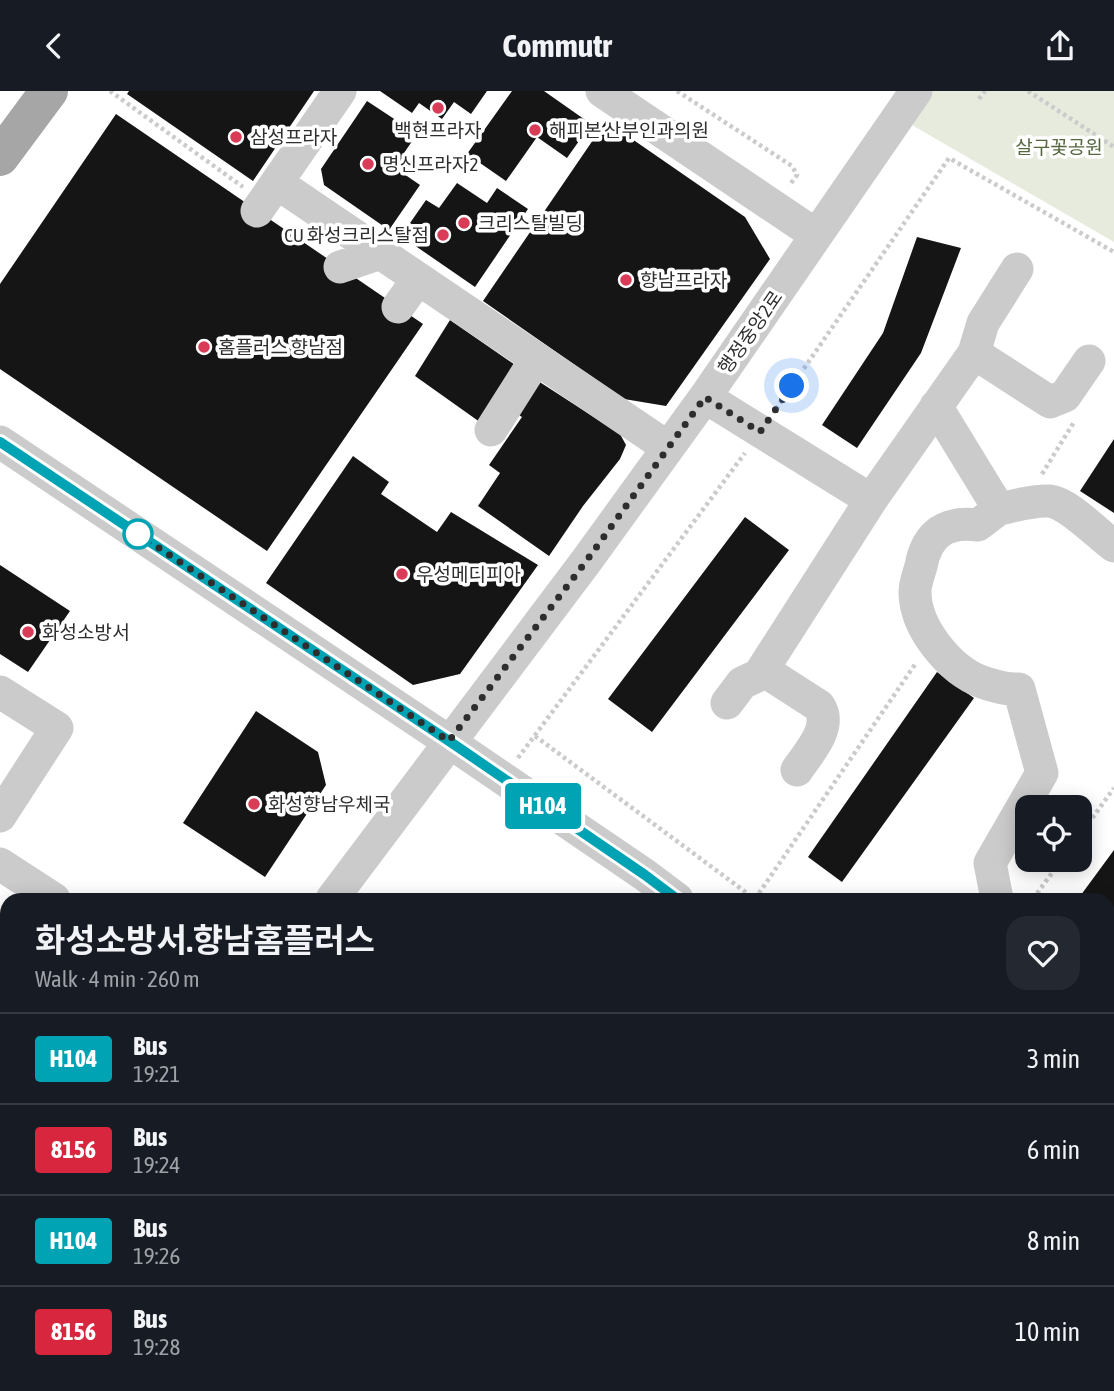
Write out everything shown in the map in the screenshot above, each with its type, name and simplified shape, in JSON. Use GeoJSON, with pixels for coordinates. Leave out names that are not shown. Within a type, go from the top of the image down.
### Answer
{"type":"FeatureCollection","features":[{"type":"Feature","properties":{"kind":"main road"},"geometry":{"type":"LineString","coordinates":[[0,157],[49,91]]}},
{"type":"Feature","properties":{"kind":"street"},"geometry":{"type":"LineString","coordinates":[[602,91],[816,235]]}},
{"type":"Feature","properties":{"kind":"street","name":"행정중앙2로"},"geometry":{"type":"LineString","coordinates":[[336,893],[587,560],[705,397],[916,91]]}},
{"type":"Feature","properties":{"kind":"street"},"geometry":{"type":"LineString","coordinates":[[332,94],[266,199],[381,253],[543,370],[667,447]]}},
{"type":"Feature","properties":{"kind":"street"},"geometry":{"type":"LineString","coordinates":[[340,267],[381,253]]}},
{"type":"Feature","properties":{"kind":"street"},"geometry":{"type":"LineString","coordinates":[[727,703],[742,683],[759,675],[763,670],[871,500],[974,353],[983,323],[1017,269]]}},
{"type":"Feature","properties":{"kind":"street"},"geometry":{"type":"LineString","coordinates":[[398,307],[418,279]]}},
{"type":"Feature","properties":{"kind":"street"},"geometry":{"type":"LineString","coordinates":[[974,353],[1051,403],[1065,396],[1089,361]]}},
{"type":"Feature","properties":{"kind":"street"},"geometry":{"type":"LineString","coordinates":[[491,430],[543,370]]}},
{"type":"Feature","properties":{"kind":"street"},"geometry":{"type":"LineString","coordinates":[[705,397],[871,500]]}},
{"type":"Feature","properties":{"kind":"street"},"geometry":{"type":"LineString","coordinates":[[936,406],[1011,507]]}},
{"type":"Feature","properties":{"kind":"street"},"geometry":{"type":"LineString","coordinates":[[0,442],[449,741],[668,893]]}},
{"type":"Feature","properties":{"kind":"street"},"geometry":{"type":"LineString","coordinates":[[996,893],[990,863],[1042,773],[1019,689],[995,686],[972,678],[953,665],[932,639],[921,618],[915,593],[925,547],[947,526],[963,523],[978,525],[1011,507],[1051,501],[1068,509],[1114,546]]}},
{"type":"Feature","properties":{"kind":"street"},"geometry":{"type":"LineString","coordinates":[[763,670],[819,706],[824,713],[822,731],[797,770]]}},
{"type":"Feature","properties":{"kind":"street"},"geometry":{"type":"LineString","coordinates":[[0,692],[57,728],[6,795]]}},
{"type":"Feature","properties":{"kind":"street"},"geometry":{"type":"LineString","coordinates":[[0,864],[45,893]]}},
{"type":"Feature","properties":{"kind":"path"},"geometry":{"type":"LineString","coordinates":[[110,91],[266,199]]}},
{"type":"Feature","properties":{"kind":"path"},"geometry":{"type":"LineString","coordinates":[[677,91],[792,166],[797,175],[775,207]]}},
{"type":"Feature","properties":{"kind":"path"},"geometry":{"type":"LineString","coordinates":[[979,99],[985,91]]}},
{"type":"Feature","properties":{"kind":"path"},"geometry":{"type":"LineString","coordinates":[[1028,91],[1114,147]]}},
{"type":"Feature","properties":{"kind":"path"},"geometry":{"type":"LineString","coordinates":[[503,779],[760,432],[949,158],[1114,252]]}},
{"type":"Feature","properties":{"kind":"path"},"geometry":{"type":"LineString","coordinates":[[1011,507],[1079,415]]}},
{"type":"Feature","properties":{"kind":"path"},"geometry":{"type":"LineString","coordinates":[[759,893],[932,639]]}},
{"type":"Feature","properties":{"kind":"path"},"geometry":{"type":"LineString","coordinates":[[535,736],[747,893]]}},
{"type":"Feature","properties":{"kind":"path"},"geometry":{"type":"LineString","coordinates":[[1092,818],[1114,788]]}},
{"type":"Feature","properties":{"kind":"path"},"geometry":{"type":"LineString","coordinates":[[1038,893],[1053,872]]}},
{"type":"Feature","properties":{"kind":"green space","name":"살구꽃공원"},"geometry":{"type":"Polygon","coordinates":[[[916,91],[1114,91],[1114,242],[898,117],[916,91]]]}},
{"type":"Feature","properties":{"kind":"building","name":"삼성프라자"},"geometry":{"type":"Polygon","coordinates":[[[129,91],[314,91],[253,181],[127,94],[129,91]]]}},
{"type":"Feature","properties":{"kind":"building","name":"백현프라자"},"geometry":{"type":"Polygon","coordinates":[[[380,91],[487,91],[471,114],[454,102],[442,119],[419,103],[412,113],[380,91]]]}},
{"type":"Feature","properties":{"kind":"building","name":"해피본 산부인과의원"},"geometry":{"type":"Polygon","coordinates":[[[512,91],[544,91],[591,124],[567,158],[537,137],[506,181],[467,154],[512,91]]]}},
{"type":"Feature","properties":{"kind":"building","name":"명신프라자2"},"geometry":{"type":"Polygon","coordinates":[[[367,101],[417,134],[404,153],[414,159],[404,174],[420,185],[389,230],[324,185],[321,169],[367,101]]]}},
{"type":"Feature","properties":{"kind":"building","name":"홈플러스 향남점"},"geometry":{"type":"Polygon","coordinates":[[[116,114],[423,324],[267,551],[0,369],[0,284],[116,114]]]}},
{"type":"Feature","properties":{"kind":"building","name":"향남프라자"},"geometry":{"type":"Polygon","coordinates":[[[606,121],[745,217],[770,259],[666,406],[624,399],[483,301],[606,121]]]}},
{"type":"Feature","properties":{"kind":"building","name":"크리스탈빌딩"},"geometry":{"type":"Polygon","coordinates":[[[457,183],[487,203],[497,188],[528,209],[475,287],[401,236],[426,200],[439,208],[457,183]]]}},
{"type":"Feature","properties":{"kind":"building"},"geometry":{"type":"Polygon","coordinates":[[[917,237],[961,248],[921,353],[857,448],[822,425],[883,333],[917,237]]]}},
{"type":"Feature","properties":{"kind":"building"},"geometry":{"type":"Polygon","coordinates":[[[450,320],[521,369],[484,425],[415,376],[450,320]]]}},
{"type":"Feature","properties":{"kind":"building"},"geometry":{"type":"Polygon","coordinates":[[[535,379],[620,434],[626,445],[620,459],[549,556],[478,506],[500,473],[489,465],[522,417],[514,412],[535,379]]]}},
{"type":"Feature","properties":{"kind":"building"},"geometry":{"type":"Polygon","coordinates":[[[1114,439],[1114,513],[1080,491],[1114,439]]]}},
{"type":"Feature","properties":{"kind":"building","name":"우성메디피아"},"geometry":{"type":"Polygon","coordinates":[[[353,456],[389,482],[381,494],[437,532],[451,512],[538,565],[460,674],[413,685],[266,583],[353,456]]]}},
{"type":"Feature","properties":{"kind":"building"},"geometry":{"type":"Polygon","coordinates":[[[745,517],[789,550],[652,732],[608,699],[745,517]]]}},
{"type":"Feature","properties":{"kind":"building","name":"화성소방서"},"geometry":{"type":"Polygon","coordinates":[[[0,565],[70,611],[28,672],[0,654],[0,565]]]}},
{"type":"Feature","properties":{"kind":"building"},"geometry":{"type":"Polygon","coordinates":[[[937,672],[974,698],[842,882],[808,857],[937,672]]]}},
{"type":"Feature","properties":{"kind":"building","name":"화성향남우체국"},"geometry":{"type":"Polygon","coordinates":[[[256,711],[318,752],[326,785],[265,877],[183,823],[256,711]]]}},
{"type":"Feature","properties":{"kind":"building"},"geometry":{"type":"Polygon","coordinates":[[[1114,850],[1114,893],[1082,893],[1114,850]]]}},
{"type":"Feature","properties":{"kind":"bus line","name":"H104"},"geometry":{"type":"LineString","coordinates":[[0,442],[449,741],[669,893]]}},
{"type":"Feature","properties":{"kind":"place","name":"백현프라자"},"geometry":{"type":"Point","coordinates":[438,108]}},
{"type":"Feature","properties":{"kind":"place","name":"해피본 산부인과의원"},"geometry":{"type":"Point","coordinates":[535,130]}},
{"type":"Feature","properties":{"kind":"place","name":"삼성프라자"},"geometry":{"type":"Point","coordinates":[236,137]}},
{"type":"Feature","properties":{"kind":"place","name":"명신프라자2"},"geometry":{"type":"Point","coordinates":[368,164]}},
{"type":"Feature","properties":{"kind":"place","name":"크리스탈빌딩"},"geometry":{"type":"Point","coordinates":[464,223]}},
{"type":"Feature","properties":{"kind":"place","name":"CU 화성크리스탈점"},"geometry":{"type":"Point","coordinates":[443,235]}},
{"type":"Feature","properties":{"kind":"place","name":"향남프라자"},"geometry":{"type":"Point","coordinates":[626,280]}},
{"type":"Feature","properties":{"kind":"place","name":"홈플러스 향남점"},"geometry":{"type":"Point","coordinates":[204,347]}},
{"type":"Feature","properties":{"kind":"place","name":"우성메디피아"},"geometry":{"type":"Point","coordinates":[402,574]}},
{"type":"Feature","properties":{"kind":"place","name":"화성소방서"},"geometry":{"type":"Point","coordinates":[28,632]}},
{"type":"Feature","properties":{"kind":"place","name":"화성향남우체국"},"geometry":{"type":"Point","coordinates":[254,804]}},
{"type":"Feature","properties":{"kind":"route"},"geometry":{"type":"LineString","coordinates":[[138,534],[449,741],[587,560],[705,397],[760,432],[792,386]]}}]}
